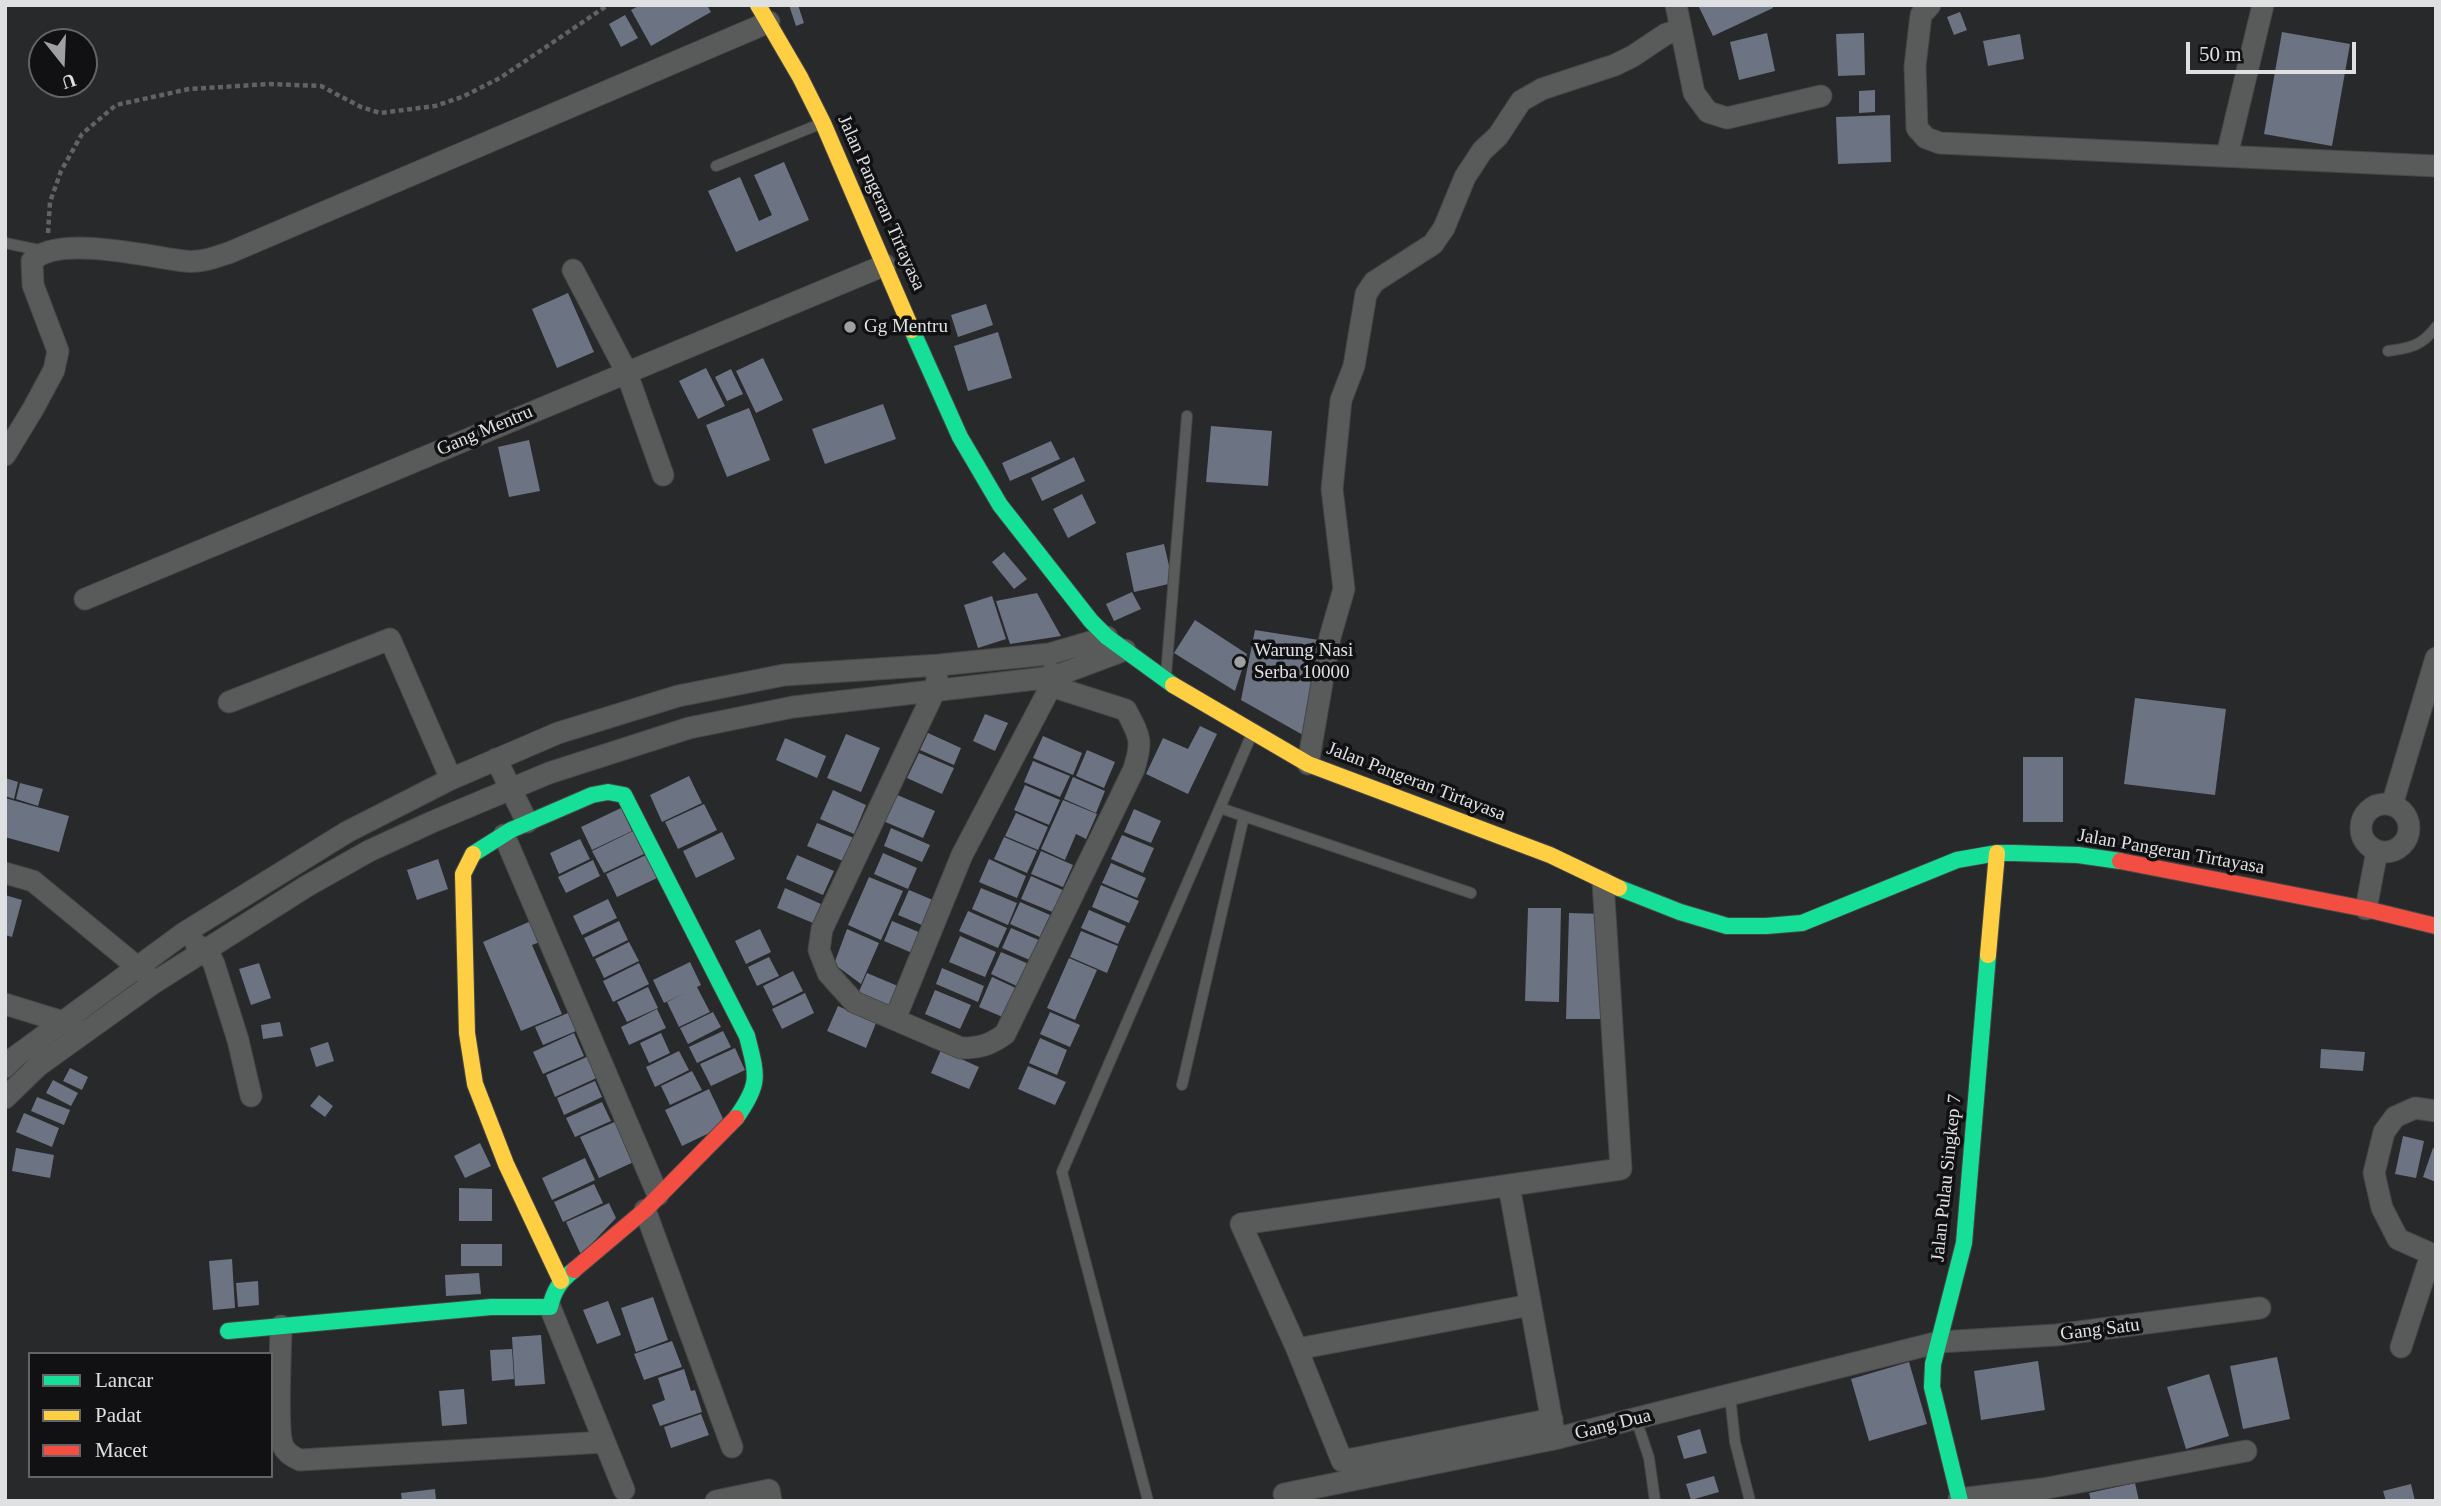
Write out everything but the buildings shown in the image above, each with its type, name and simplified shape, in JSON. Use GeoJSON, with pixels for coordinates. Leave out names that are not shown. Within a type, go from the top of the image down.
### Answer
{"type":"FeatureCollection","features":[{"type":"Feature","properties":{"kind":"street"},"geometry":{"type":"LineString","coordinates":[[1676,5],[1694,93],[1708,112],[1727,118],[1821,96]]}},
{"type":"Feature","properties":{"kind":"street"},"geometry":{"type":"LineString","coordinates":[[1930,5],[1921,15],[1914,66],[1917,128],[1926,138],[1940,143],[2436,166]]}},
{"type":"Feature","properties":{"kind":"street"},"geometry":{"type":"LineString","coordinates":[[2227,155],[2263,5]]}},
{"type":"Feature","properties":{"kind":"street"},"geometry":{"type":"LineString","coordinates":[[5,455],[54,370],[58,351],[33,285],[32,261],[47,251],[123,250],[186,261],[206,260],[764,13]]}},
{"type":"Feature","properties":{"kind":"street","name":"Jalan Pangeran Tirtayasa"},"geometry":{"type":"LineString","coordinates":[[764,13],[823,123],[960,437],[1000,505],[1065,589],[1107,637],[1166,681],[1308,764],[1550,855],[1603,882],[1680,912],[1727,926],[1802,923],[1957,860],[1997,853],[2078,855],[2147,865],[2366,909],[2436,926]]}},
{"type":"Feature","properties":{"kind":"street"},"geometry":{"type":"LineString","coordinates":[[1308,764],[1330,637],[1344,589],[1332,489],[1341,400],[1354,366],[1366,294],[1374,282],[1433,244],[1449,218],[1465,177],[1521,102],[1542,89],[1615,65],[1666,34],[1681,30]]}},
{"type":"Feature","properties":{"kind":"street","name":"Gang Mentru"},"geometry":{"type":"LineString","coordinates":[[85,599],[885,265]]}},
{"type":"Feature","properties":{"kind":"street"},"geometry":{"type":"LineString","coordinates":[[573,270],[626,371],[663,475]]}},
{"type":"Feature","properties":{"kind":"street"},"geometry":{"type":"LineString","coordinates":[[5,1067],[184,933],[346,832],[451,779],[558,733],[678,696],[768,678],[1049,654],[1107,637]]}},
{"type":"Feature","properties":{"kind":"street"},"geometry":{"type":"LineString","coordinates":[[229,702],[390,639],[451,779]]}},
{"type":"Feature","properties":{"kind":"street"},"geometry":{"type":"LineString","coordinates":[[5,1098],[38,1066],[155,982],[307,886],[432,821],[570,765],[689,728],[774,710],[935,690],[1052,682],[1125,650]]}},
{"type":"Feature","properties":{"kind":"street"},"geometry":{"type":"LineString","coordinates":[[895,1019],[962,855],[1052,682],[1049,654]]}},
{"type":"Feature","properties":{"kind":"street"},"geometry":{"type":"LineString","coordinates":[[2392,805],[2436,658]]}},
{"type":"Feature","properties":{"kind":"street"},"geometry":{"type":"LineString","coordinates":[[939,665],[935,690],[822,929],[819,950],[828,973],[854,1002],[961,1048],[979,1048],[992,1044],[1005,1034],[1134,769],[1141,748],[1137,730],[1126,710],[1052,682]]}},
{"type":"Feature","properties":{"kind":"street"},"geometry":{"type":"LineString","coordinates":[[768,678],[774,710]]}},
{"type":"Feature","properties":{"kind":"street"},"geometry":{"type":"LineString","coordinates":[[558,733],[570,765]]}},
{"type":"Feature","properties":{"kind":"street"},"geometry":{"type":"LineString","coordinates":[[496,759],[527,822]]}},
{"type":"Feature","properties":{"kind":"street"},"geometry":{"type":"LineString","coordinates":[[561,1280],[506,1164],[475,1084],[467,1033],[463,874],[473,855],[504,835],[527,822],[600,792],[624,795],[747,1037],[755,1067],[754,1091],[737,1117],[652,1202],[561,1280],[552,1293],[550,1307],[624,1490]]}},
{"type":"Feature","properties":{"kind":"street"},"geometry":{"type":"LineString","coordinates":[[2382,804],[2392,805],[2406,816],[2409,834],[2398,849],[2389,852],[2377,851],[2365,841],[2362,822],[2373,808],[2382,804]]}},
{"type":"Feature","properties":{"kind":"street"},"geometry":{"type":"LineString","coordinates":[[504,835],[652,1202],[732,1447]]}},
{"type":"Feature","properties":{"kind":"street"},"geometry":{"type":"LineString","coordinates":[[2366,909],[2377,851]]}},
{"type":"Feature","properties":{"kind":"street","name":"Jalan Pulau Singkep 7"},"geometry":{"type":"LineString","coordinates":[[1960,1500],[1932,1387],[1933,1364],[1964,1243],[1997,853]]}},
{"type":"Feature","properties":{"kind":"street"},"geometry":{"type":"LineString","coordinates":[[5,873],[33,881],[155,982]]}},
{"type":"Feature","properties":{"kind":"street"},"geometry":{"type":"LineString","coordinates":[[1509,1185],[1553,1429],[1342,1461],[1297,1349],[1241,1224],[1509,1185],[1621,1169],[1603,882]]}},
{"type":"Feature","properties":{"kind":"street"},"geometry":{"type":"LineString","coordinates":[[184,933],[214,964],[238,1040],[251,1096]]}},
{"type":"Feature","properties":{"kind":"street"},"geometry":{"type":"LineString","coordinates":[[5,1004],[88,1030]]}},
{"type":"Feature","properties":{"kind":"street"},"geometry":{"type":"LineString","coordinates":[[2401,1348],[2433,1256],[2398,1239],[2382,1208],[2374,1173],[2384,1132],[2395,1116],[2415,1108],[2436,1111]]}},
{"type":"Feature","properties":{"kind":"street"},"geometry":{"type":"LineString","coordinates":[[1297,1349],[1530,1305]]}},
{"type":"Feature","properties":{"kind":"street"},"geometry":{"type":"LineString","coordinates":[[228,1331],[491,1307],[550,1307]]}},
{"type":"Feature","properties":{"kind":"street","name":"Gang Satu"},"geometry":{"type":"LineString","coordinates":[[1939,1342],[2056,1335],[2260,1308]]}},
{"type":"Feature","properties":{"kind":"street"},"geometry":{"type":"LineString","coordinates":[[281,1326],[280,1429],[283,1446],[291,1456],[300,1460],[604,1442]]}},
{"type":"Feature","properties":{"kind":"street","name":"Gang Dua"},"geometry":{"type":"LineString","coordinates":[[1284,1494],[1553,1429],[1636,1419],[1939,1342]]}},
{"type":"Feature","properties":{"kind":"street"},"geometry":{"type":"LineString","coordinates":[[1960,1500],[2042,1489],[2246,1451]]}},
{"type":"Feature","properties":{"kind":"street"},"geometry":{"type":"LineString","coordinates":[[716,1501],[769,1490],[771,1501]]}},
{"type":"Feature","properties":{"kind":"lane"},"geometry":{"type":"LineString","coordinates":[[716,166],[823,123]]}},
{"type":"Feature","properties":{"kind":"lane"},"geometry":{"type":"LineString","coordinates":[[5,243],[47,251]]}},
{"type":"Feature","properties":{"kind":"lane"},"geometry":{"type":"LineString","coordinates":[[2388,351],[2415,348],[2427,340],[2436,327]]}},
{"type":"Feature","properties":{"kind":"lane"},"geometry":{"type":"LineString","coordinates":[[1166,681],[1187,416]]}},
{"type":"Feature","properties":{"kind":"lane"},"geometry":{"type":"LineString","coordinates":[[1148,1501],[1062,1172],[1252,733]]}},
{"type":"Feature","properties":{"kind":"lane"},"geometry":{"type":"LineString","coordinates":[[1220,808],[1471,893]]}},
{"type":"Feature","properties":{"kind":"lane"},"geometry":{"type":"LineString","coordinates":[[1182,1085],[1244,816]]}},
{"type":"Feature","properties":{"kind":"lane"},"geometry":{"type":"LineString","coordinates":[[1730,1395],[1735,1442],[1749,1501]]}},
{"type":"Feature","properties":{"kind":"lane"},"geometry":{"type":"LineString","coordinates":[[1636,1419],[1649,1458],[1655,1501]]}},
{"type":"Feature","properties":{"kind":"path"},"geometry":{"type":"LineString","coordinates":[[47,251],[50,202],[61,170],[82,134],[116,105],[189,89],[270,85],[321,86],[361,107],[380,113],[435,106],[462,97],[500,78],[568,35],[608,5]]}},
{"type":"Feature","properties":{"kind":"traffic: fast"},"geometry":{"type":"LineString","coordinates":[[912,330],[960,437],[1000,505],[1091,621],[1107,637],[1173,685]]}},
{"type":"Feature","properties":{"kind":"traffic: fast"},"geometry":{"type":"LineString","coordinates":[[473,854],[511,830],[592,795],[608,792],[624,795],[747,1036],[755,1079],[750,1096],[736,1118]]}},
{"type":"Feature","properties":{"kind":"traffic: fast"},"geometry":{"type":"LineString","coordinates":[[1619,888],[1680,912],[1727,926],[1766,926],[1802,923],[1957,860],[2013,853],[2078,855],[2120,861]]}},
{"type":"Feature","properties":{"kind":"traffic: fast"},"geometry":{"type":"LineString","coordinates":[[1960,1501],[1932,1387],[1933,1364],[1964,1243],[1988,955]]}},
{"type":"Feature","properties":{"kind":"traffic: fast"},"geometry":{"type":"LineString","coordinates":[[228,1331],[491,1307],[550,1307],[558,1286],[574,1270]]}},
{"type":"Feature","properties":{"kind":"traffic: slow"},"geometry":{"type":"LineString","coordinates":[[758,5],[823,123],[912,330]]}},
{"type":"Feature","properties":{"kind":"traffic: slow"},"geometry":{"type":"LineString","coordinates":[[1173,685],[1308,764],[1550,855],[1619,888]]}},
{"type":"Feature","properties":{"kind":"traffic: slow"},"geometry":{"type":"LineString","coordinates":[[1988,955],[1997,853]]}},
{"type":"Feature","properties":{"kind":"traffic: slow"},"geometry":{"type":"LineString","coordinates":[[473,854],[463,874],[467,1033],[475,1084],[506,1164],[561,1281]]}},
{"type":"Feature","properties":{"kind":"traffic: jam"},"geometry":{"type":"LineString","coordinates":[[2120,861],[2366,909],[2436,926]]}},
{"type":"Feature","properties":{"kind":"traffic: jam"},"geometry":{"type":"LineString","coordinates":[[574,1270],[645,1210],[736,1118]]}},
{"type":"Feature","properties":{"kind":"place","name":"Gg Mentru"},"geometry":{"type":"Point","coordinates":[850,327]}},
{"type":"Feature","properties":{"kind":"place","name":"Warung Nasi Serba 10000"},"geometry":{"type":"Point","coordinates":[1240,662]}}]}
